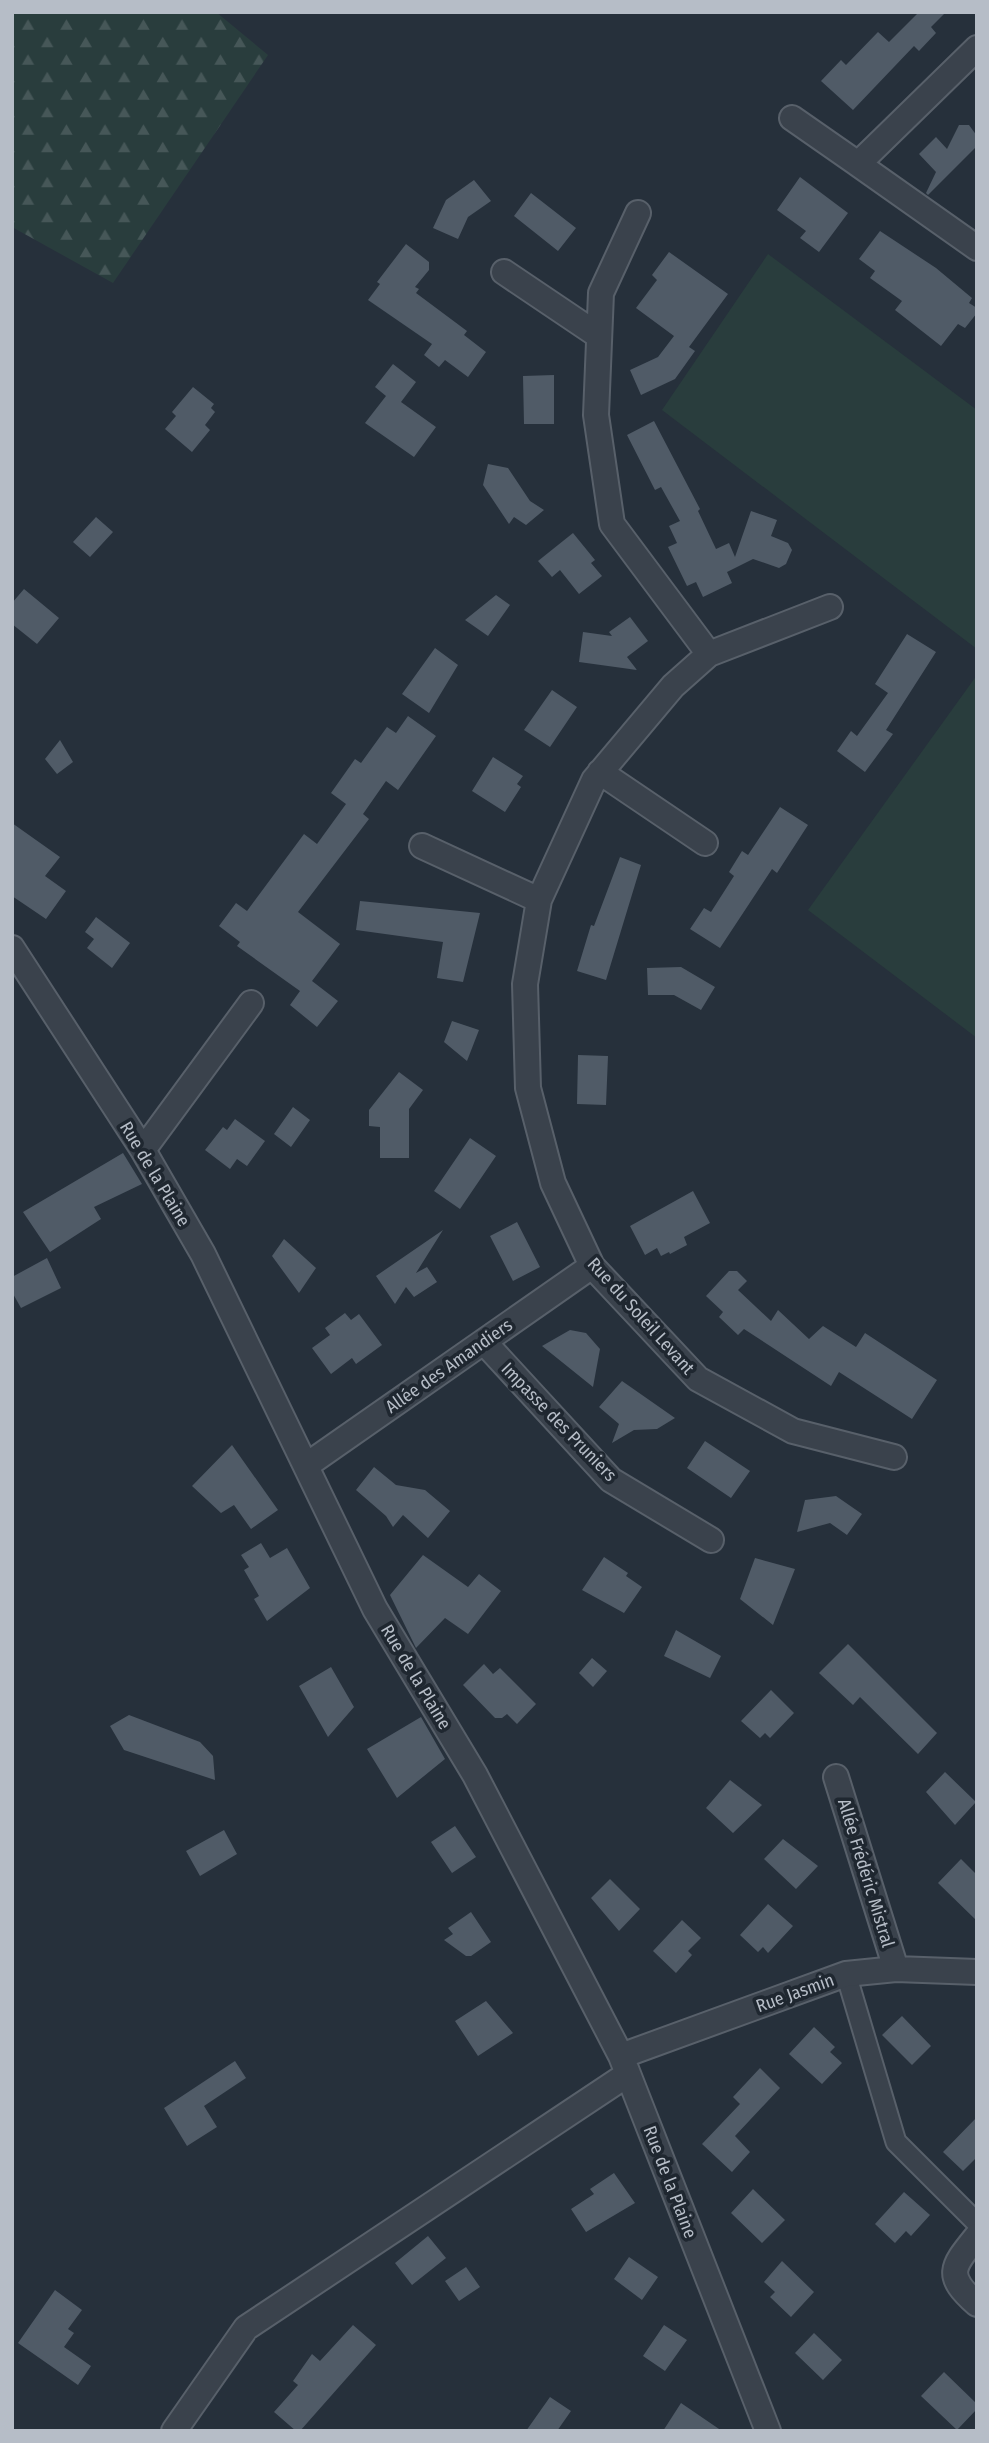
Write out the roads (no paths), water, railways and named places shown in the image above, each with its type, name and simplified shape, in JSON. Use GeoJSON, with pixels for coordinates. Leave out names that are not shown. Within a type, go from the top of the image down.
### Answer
{"type":"FeatureCollection","features":[{"type":"Feature","properties":{"kind":"street"},"geometry":{"type":"LineString","coordinates":[[858,163],[977,48]]}},
{"type":"Feature","properties":{"kind":"street"},"geometry":{"type":"LineString","coordinates":[[792,118],[977,247]]}},
{"type":"Feature","properties":{"kind":"street"},"geometry":{"type":"LineString","coordinates":[[638,213],[601,293],[596,415],[612,524],[709,654]]}},
{"type":"Feature","properties":{"kind":"street"},"geometry":{"type":"LineString","coordinates":[[504,272],[599,336]]}},
{"type":"Feature","properties":{"kind":"street","name":"Rue du Soleil Levant"},"geometry":{"type":"LineString","coordinates":[[830,607],[709,654],[673,685],[594,780],[539,900],[525,984],[528,1088],[553,1183],[592,1266],[698,1379],[793,1431],[894,1457]]}},
{"type":"Feature","properties":{"kind":"street"},"geometry":{"type":"LineString","coordinates":[[600,772],[705,843]]}},
{"type":"Feature","properties":{"kind":"street"},"geometry":{"type":"LineString","coordinates":[[422,846],[539,900]]}},
{"type":"Feature","properties":{"kind":"street","name":"Rue de la Plaine"},"geometry":{"type":"LineString","coordinates":[[12,948],[143,1150],[203,1254],[375,1609],[475,1775],[624,2065],[768,2431]]}},
{"type":"Feature","properties":{"kind":"street"},"geometry":{"type":"LineString","coordinates":[[143,1150],[251,1003]]}},
{"type":"Feature","properties":{"kind":"street","name":"Allée des Amandiers"},"geometry":{"type":"LineString","coordinates":[[307,1465],[592,1266]]}},
{"type":"Feature","properties":{"kind":"street","name":"Impasse des Pruniers"},"geometry":{"type":"LineString","coordinates":[[484,1342],[611,1480],[711,1540]]}},
{"type":"Feature","properties":{"kind":"street","name":"Allée Frédéric Mistral"},"geometry":{"type":"LineString","coordinates":[[836,1777],[896,1969]]}},
{"type":"Feature","properties":{"kind":"street","name":"Rue Jasmin"},"geometry":{"type":"LineString","coordinates":[[174,2431],[246,2328],[624,2065],[846,1974],[896,1969],[977,1972]]}},
{"type":"Feature","properties":{"kind":"street"},"geometry":{"type":"LineString","coordinates":[[846,1974],[897,2142],[977,2223]]}},
{"type":"Feature","properties":{"kind":"street"},"geometry":{"type":"LineString","coordinates":[[976,2237],[955,2264],[953,2273],[959,2288],[977,2304]]}}]}
